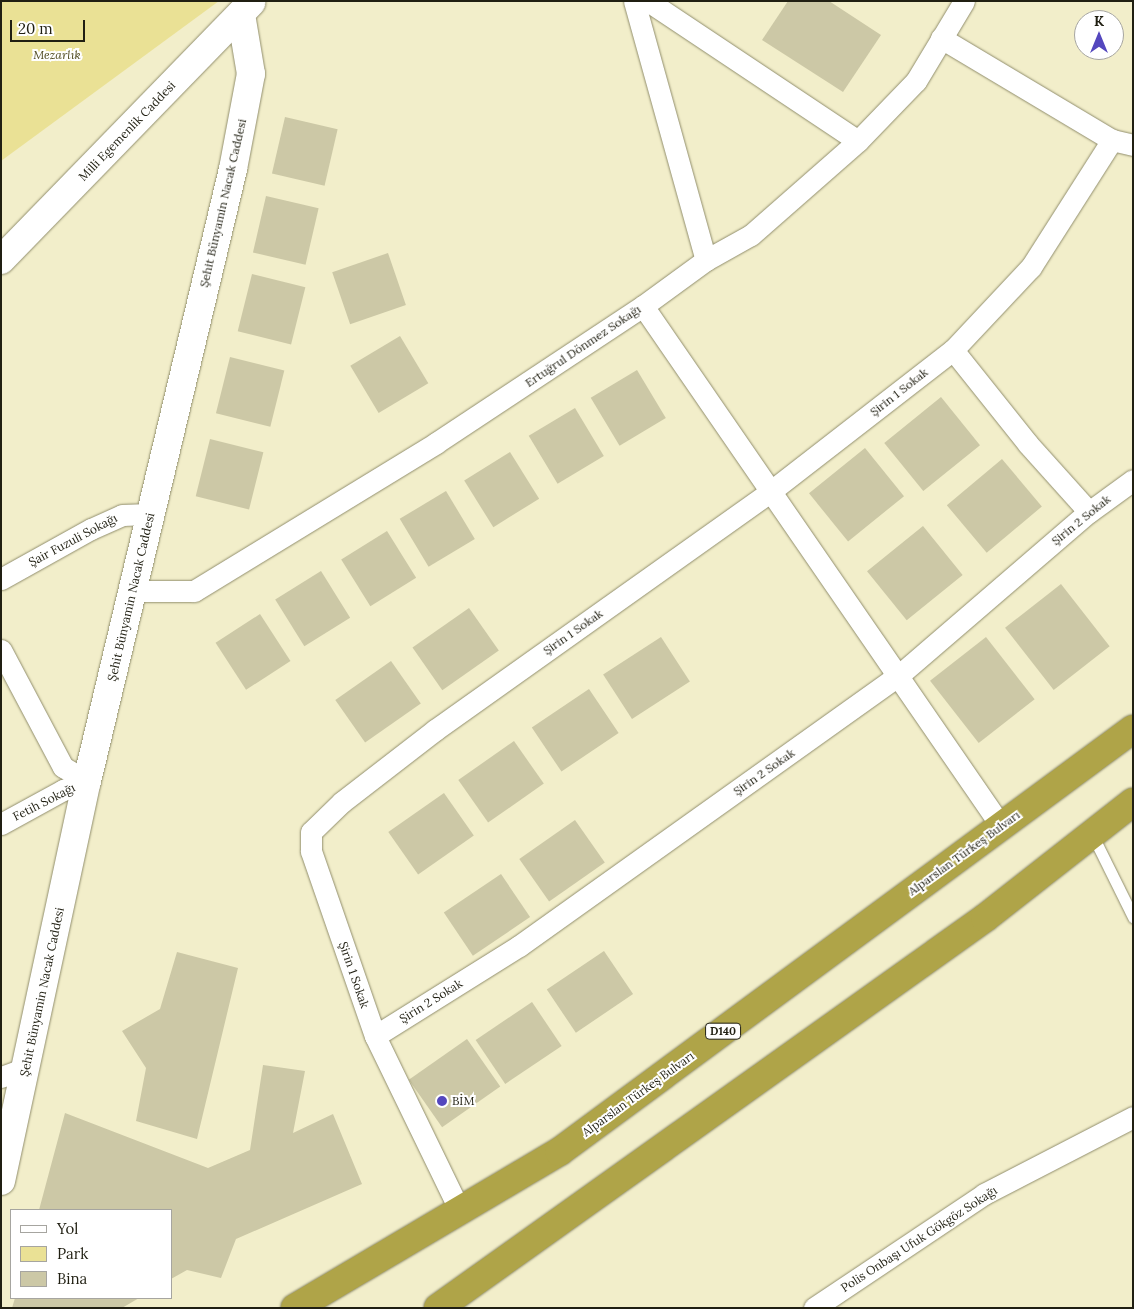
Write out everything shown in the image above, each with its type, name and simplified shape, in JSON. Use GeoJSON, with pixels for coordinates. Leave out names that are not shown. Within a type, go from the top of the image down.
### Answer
{"type":"FeatureCollection","features":[{"type":"Feature","properties":{"kind":"highway","name":"Alparslan Türkeş Bulvarı"},"geometry":{"type":"LineString","coordinates":[[295,1308],[459,1209],[559,1152],[1133,728]]}},
{"type":"Feature","properties":{"kind":"highway"},"geometry":{"type":"LineString","coordinates":[[438,1308],[985,918],[1133,802]]}},
{"type":"Feature","properties":{"kind":"street"},"geometry":{"type":"LineString","coordinates":[[634,1],[706,260]]}},
{"type":"Feature","properties":{"kind":"street"},"geometry":{"type":"LineString","coordinates":[[648,1],[858,140]]}},
{"type":"Feature","properties":{"kind":"street","name":"Ertuğrul Dönmez Sokağı"},"geometry":{"type":"LineString","coordinates":[[134,591],[194,591],[436,443],[643,306],[706,260],[751,235],[858,140],[916,80],[964,1]]}},
{"type":"Feature","properties":{"kind":"street","name":"Milli Egemenlik Caddesi"},"geometry":{"type":"LineString","coordinates":[[1,260],[247,7]]}},
{"type":"Feature","properties":{"kind":"street","name":"Şehit Bünyamin Nacak Caddesi"},"geometry":{"type":"LineString","coordinates":[[1,1181],[14,1072],[134,591],[149,514],[233,169],[251,74],[247,7]]}},
{"type":"Feature","properties":{"kind":"street"},"geometry":{"type":"LineString","coordinates":[[941,38],[1112,140],[1133,146]]}},
{"type":"Feature","properties":{"kind":"street","name":"Şirin 1 Sokak"},"geometry":{"type":"LineString","coordinates":[[459,1209],[375,1036],[311,851],[311,832],[342,802],[435,730],[771,491],[953,350],[1031,267],[1112,140]]}},
{"type":"Feature","properties":{"kind":"street"},"geometry":{"type":"LineString","coordinates":[[643,306],[1001,826]]}},
{"type":"Feature","properties":{"kind":"street"},"geometry":{"type":"LineString","coordinates":[[953,350],[1028,444],[1089,512]]}},
{"type":"Feature","properties":{"kind":"street","name":"Şirin 2 Sokak"},"geometry":{"type":"LineString","coordinates":[[375,1036],[519,946],[898,676],[1089,512],[1133,480]]}},
{"type":"Feature","properties":{"kind":"street","name":"Şair Fuzuli Sokağı"},"geometry":{"type":"LineString","coordinates":[[1,579],[122,514],[149,514]]}},
{"type":"Feature","properties":{"kind":"street"},"geometry":{"type":"LineString","coordinates":[[1,650],[63,767],[87,781]]}},
{"type":"Feature","properties":{"kind":"street","name":"Fetih Sokağı"},"geometry":{"type":"LineString","coordinates":[[1,824],[62,790],[87,781]]}},
{"type":"Feature","properties":{"kind":"street","name":"Polis Onbaşı Ufuk Gökgöz Sokağı"},"geometry":{"type":"LineString","coordinates":[[814,1308],[984,1194],[1133,1117]]}},
{"type":"Feature","properties":{"kind":"lane"},"geometry":{"type":"LineString","coordinates":[[1092,834],[1133,917]]}},
{"type":"Feature","properties":{"kind":"green space","name":"Mezarlık"},"geometry":{"type":"Polygon","coordinates":[[[1,1],[219,1],[1,161],[1,1]]]}},
{"type":"Feature","properties":{"kind":"building"},"geometry":{"type":"Polygon","coordinates":[[[788,1],[829,1],[881,35],[843,92],[762,40],[788,1]]]}},
{"type":"Feature","properties":{"kind":"building"},"geometry":{"type":"Polygon","coordinates":[[[285,117],[338,129],[325,186],[272,174],[285,117]]]}},
{"type":"Feature","properties":{"kind":"building"},"geometry":{"type":"Polygon","coordinates":[[[266,196],[319,208],[306,265],[253,253],[266,196]]]}},
{"type":"Feature","properties":{"kind":"building"},"geometry":{"type":"Polygon","coordinates":[[[388,253],[406,305],[350,324],[332,272],[388,253]]]}},
{"type":"Feature","properties":{"kind":"building"},"geometry":{"type":"Polygon","coordinates":[[[252,274],[305,287],[291,345],[238,331],[252,274]]]}},
{"type":"Feature","properties":{"kind":"building"},"geometry":{"type":"Polygon","coordinates":[[[400,336],[428,383],[379,413],[350,366],[400,336]]]}},
{"type":"Feature","properties":{"kind":"building"},"geometry":{"type":"Polygon","coordinates":[[[230,357],[284,371],[270,427],[216,413],[230,357]]]}},
{"type":"Feature","properties":{"kind":"building"},"geometry":{"type":"Polygon","coordinates":[[[637,370],[666,418],[620,446],[591,398],[637,370]]]}},
{"type":"Feature","properties":{"kind":"building"},"geometry":{"type":"Polygon","coordinates":[[[941,397],[980,445],[923,491],[884,443],[941,397]]]}},
{"type":"Feature","properties":{"kind":"building"},"geometry":{"type":"Polygon","coordinates":[[[575,408],[604,456],[558,484],[529,436],[575,408]]]}},
{"type":"Feature","properties":{"kind":"building"},"geometry":{"type":"Polygon","coordinates":[[[210,439],[263,452],[249,510],[196,496],[210,439]]]}},
{"type":"Feature","properties":{"kind":"building"},"geometry":{"type":"Polygon","coordinates":[[[865,448],[904,496],[848,541],[809,493],[865,448]]]}},
{"type":"Feature","properties":{"kind":"building"},"geometry":{"type":"Polygon","coordinates":[[[510,452],[539,499],[493,527],[464,481],[510,452]]]}},
{"type":"Feature","properties":{"kind":"building"},"geometry":{"type":"Polygon","coordinates":[[[1002,459],[1042,506],[987,553],[947,505],[1002,459]]]}},
{"type":"Feature","properties":{"kind":"building"},"geometry":{"type":"Polygon","coordinates":[[[446,491],[475,539],[429,567],[400,519],[446,491]]]}},
{"type":"Feature","properties":{"kind":"building"},"geometry":{"type":"Polygon","coordinates":[[[923,526],[963,575],[907,620],[867,571],[923,526]]]}},
{"type":"Feature","properties":{"kind":"building"},"geometry":{"type":"Polygon","coordinates":[[[387,531],[416,578],[370,606],[341,560],[387,531]]]}},
{"type":"Feature","properties":{"kind":"building"},"geometry":{"type":"Polygon","coordinates":[[[321,571],[350,618],[304,646],[275,600],[321,571]]]}},
{"type":"Feature","properties":{"kind":"building"},"geometry":{"type":"Polygon","coordinates":[[[1061,584],[1110,646],[1054,690],[1005,628],[1061,584]]]}},
{"type":"Feature","properties":{"kind":"building"},"geometry":{"type":"Polygon","coordinates":[[[469,608],[499,651],[442,690],[412,648],[469,608]]]}},
{"type":"Feature","properties":{"kind":"building"},"geometry":{"type":"Polygon","coordinates":[[[260,614],[290,661],[246,690],[216,643],[260,614]]]}},
{"type":"Feature","properties":{"kind":"building"},"geometry":{"type":"Polygon","coordinates":[[[661,637],[690,681],[632,719],[603,675],[661,637]]]}},
{"type":"Feature","properties":{"kind":"building"},"geometry":{"type":"Polygon","coordinates":[[[986,637],[1035,699],[979,743],[930,681],[986,637]]]}},
{"type":"Feature","properties":{"kind":"building"},"geometry":{"type":"Polygon","coordinates":[[[391,661],[421,704],[365,743],[335,700],[391,661]]]}},
{"type":"Feature","properties":{"kind":"building"},"geometry":{"type":"Polygon","coordinates":[[[589,689],[619,733],[561,772],[532,728],[589,689]]]}},
{"type":"Feature","properties":{"kind":"building"},"geometry":{"type":"Polygon","coordinates":[[[514,741],[544,784],[488,823],[458,780],[514,741]]]}},
{"type":"Feature","properties":{"kind":"building"},"geometry":{"type":"Polygon","coordinates":[[[444,793],[474,836],[418,875],[388,832],[444,793]]]}},
{"type":"Feature","properties":{"kind":"building"},"geometry":{"type":"Polygon","coordinates":[[[575,820],[605,863],[549,902],[519,859],[575,820]]]}},
{"type":"Feature","properties":{"kind":"building"},"geometry":{"type":"Polygon","coordinates":[[[501,874],[530,917],[473,956],[444,913],[501,874]]]}},
{"type":"Feature","properties":{"kind":"building"},"geometry":{"type":"Polygon","coordinates":[[[604,951],[633,994],[576,1033],[547,990],[604,951]]]}},
{"type":"Feature","properties":{"kind":"building"},"geometry":{"type":"Polygon","coordinates":[[[177,952],[238,968],[197,1139],[136,1121],[146,1068],[122,1031],[160,1009],[177,952]]]}},
{"type":"Feature","properties":{"kind":"building"},"geometry":{"type":"Polygon","coordinates":[[[532,1002],[562,1046],[505,1084],[476,1040],[532,1002]]]}},
{"type":"Feature","properties":{"kind":"building"},"geometry":{"type":"Polygon","coordinates":[[[467,1039],[500,1087],[442,1127],[409,1080],[467,1039]]]}},
{"type":"Feature","properties":{"kind":"building"},"geometry":{"type":"Polygon","coordinates":[[[263,1065],[305,1071],[293,1133],[333,1114],[362,1184],[236,1239],[221,1278],[187,1270],[172,1278],[172,1209],[39,1209],[65,1113],[208,1168],[250,1150],[263,1065]]]}},
{"type":"Feature","properties":{"kind":"building"},"geometry":{"type":"Polygon","coordinates":[[[15,1299],[137,1299],[122,1308],[12,1308],[15,1299]]]}},
{"type":"Feature","properties":{"kind":"place","name":"BİM"},"geometry":{"type":"Point","coordinates":[442,1101]}}]}
